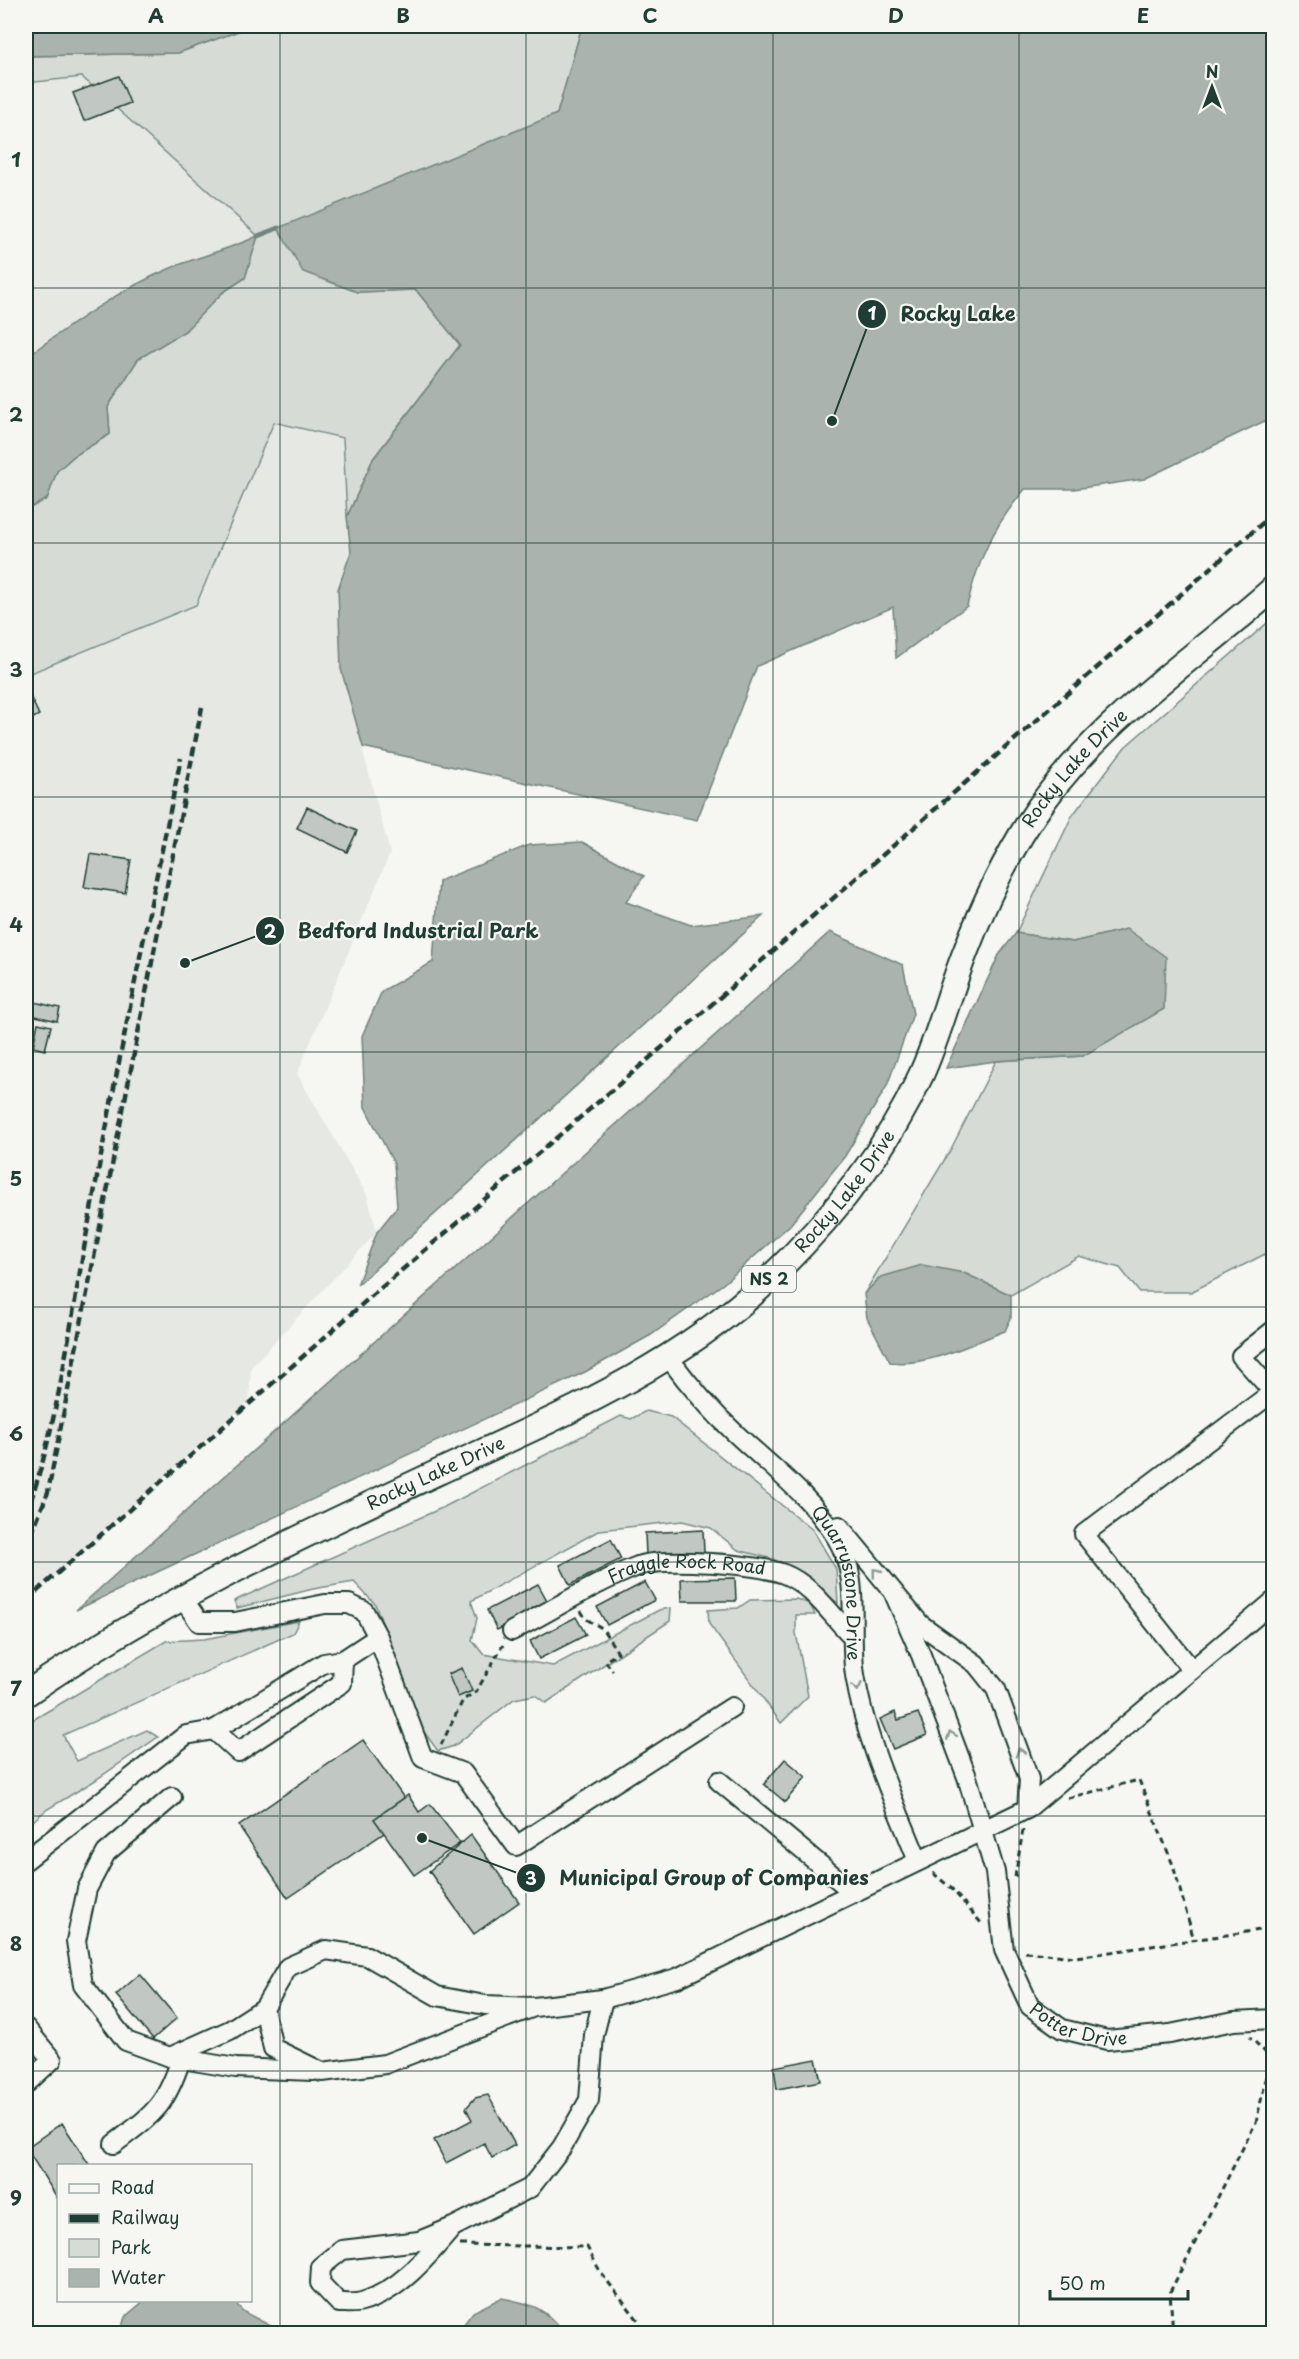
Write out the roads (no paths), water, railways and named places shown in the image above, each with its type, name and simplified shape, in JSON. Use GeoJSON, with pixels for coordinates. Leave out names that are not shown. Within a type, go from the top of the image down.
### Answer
{"type":"FeatureCollection","features":[{"type":"Feature","properties":{"kind":"main road","name":"Rocky Lake Drive"},"geometry":{"type":"LineString","coordinates":[[26,1694],[129,1627],[243,1565],[536,1427],[669,1358],[719,1322],[769,1279],[793,1256],[867,1170],[906,1107],[923,1071],[965,951],[1013,849],[1052,790],[1091,746],[1174,670],[1219,637],[1274,588]]}},
{"type":"Feature","properties":{"kind":"street"},"geometry":{"type":"LineString","coordinates":[[1192,1670],[1084,1534],[1273,1392],[1241,1356],[1274,1330]]}},
{"type":"Feature","properties":{"kind":"street","name":"Quarrystone Drive"},"geometry":{"type":"LineString","coordinates":[[669,1358],[693,1391],[733,1431],[790,1480],[836,1537],[845,1554],[852,1588],[851,1635],[855,1676],[864,1717],[918,1861]]}},
{"type":"Feature","properties":{"kind":"street"},"geometry":{"type":"LineString","coordinates":[[790,1480],[849,1537],[920,1624],[976,1664],[996,1689],[1029,1779],[1027,1809]]}},
{"type":"Feature","properties":{"kind":"street","name":"Fraggle Rock Road"},"geometry":{"type":"LineString","coordinates":[[512,1631],[574,1599],[603,1581],[641,1565],[735,1564],[785,1574],[816,1596],[851,1635]]}},
{"type":"Feature","properties":{"kind":"street","name":"Potter Drive"},"geometry":{"type":"LineString","coordinates":[[895,1596],[921,1655],[967,1777],[995,1872],[1004,1950],[1030,2006],[1062,2029],[1107,2040],[1170,2034],[1234,2021],[1274,2019]]}},
{"type":"Feature","properties":{"kind":"street"},"geometry":{"type":"LineString","coordinates":[[183,1599],[200,1622],[235,1622],[325,1604],[349,1604],[364,1611],[378,1637],[423,1758],[463,1773],[516,1846],[732,1707]]}},
{"type":"Feature","properties":{"kind":"street"},"geometry":{"type":"LineString","coordinates":[[176,2058],[230,2030],[264,2008],[288,1967],[326,1950],[367,1956],[437,1996],[485,2005],[534,2007],[603,2000],[677,1978],[1027,1809],[1274,1601]]}},
{"type":"Feature","properties":{"kind":"street"},"geometry":{"type":"LineString","coordinates":[[26,1860],[186,1735],[214,1730],[324,1663],[343,1660],[378,1637]]}},
{"type":"Feature","properties":{"kind":"street"},"geometry":{"type":"LineString","coordinates":[[214,1730],[238,1752],[342,1683],[343,1660]]}},
{"type":"Feature","properties":{"kind":"street"},"geometry":{"type":"LineString","coordinates":[[719,1780],[853,1892]]}},
{"type":"Feature","properties":{"kind":"street"},"geometry":{"type":"LineString","coordinates":[[172,1797],[106,1853],[87,1889],[76,1941],[83,1984],[126,2041],[176,2058],[236,2068],[322,2072],[385,2064],[534,2007]]}},
{"type":"Feature","properties":{"kind":"street"},"geometry":{"type":"LineString","coordinates":[[453,2227],[437,2245],[391,2287],[362,2302],[339,2303],[320,2283],[321,2267],[342,2250],[419,2241],[453,2227],[530,2188],[562,2147],[590,2100],[594,2035],[603,2000]]}},
{"type":"Feature","properties":{"kind":"street"},"geometry":{"type":"LineString","coordinates":[[264,2008],[273,2048],[322,2072]]}},
{"type":"Feature","properties":{"kind":"street"},"geometry":{"type":"LineString","coordinates":[[26,2028],[52,2060],[26,2084]]}},
{"type":"Feature","properties":{"kind":"street"},"geometry":{"type":"LineString","coordinates":[[114,2144],[157,2111],[172,2085],[176,2058]]}},
{"type":"Feature","properties":{"kind":"water"},"geometry":{"type":"Polygon","coordinates":[[[26,26],[252,26],[178,53],[26,56],[26,26]]]}},
{"type":"Feature","properties":{"kind":"water"},"geometry":{"type":"Polygon","coordinates":[[[582,26],[1273,26],[1273,417],[1144,479],[1074,489],[1025,489],[1004,516],[982,558],[967,606],[896,658],[893,607],[757,666],[697,820],[363,747],[341,669],[338,589],[351,552],[347,517],[373,459],[460,345],[416,290],[357,292],[303,272],[278,228],[557,114],[582,26]]]}},
{"type":"Feature","properties":{"kind":"water"},"geometry":{"type":"Polygon","coordinates":[[[258,236],[245,278],[222,293],[185,331],[138,359],[108,407],[110,434],[74,456],[57,471],[47,499],[26,510],[26,357],[96,308],[151,277],[258,236]]]}},
{"type":"Feature","properties":{"kind":"water"},"geometry":{"type":"Polygon","coordinates":[[[582,842],[644,876],[626,902],[691,925],[763,916],[357,1285],[377,1232],[397,1207],[394,1164],[365,1107],[362,1036],[382,991],[433,962],[439,881],[529,845],[582,842]]]}},
{"type":"Feature","properties":{"kind":"water"},"geometry":{"type":"Polygon","coordinates":[[[1127,929],[1166,957],[1164,1009],[1083,1056],[996,1061],[946,1068],[999,955],[1016,933],[1073,942],[1127,929]]]}},
{"type":"Feature","properties":{"kind":"water"},"geometry":{"type":"Polygon","coordinates":[[[830,932],[903,965],[913,1014],[887,1086],[845,1156],[790,1225],[723,1284],[651,1335],[585,1372],[76,1610],[830,932]]]}},
{"type":"Feature","properties":{"kind":"water"},"geometry":{"type":"Polygon","coordinates":[[[922,1265],[964,1273],[1011,1295],[1011,1318],[1005,1331],[934,1358],[904,1363],[890,1362],[867,1318],[864,1294],[881,1277],[922,1265]]]}},
{"type":"Feature","properties":{"kind":"water"},"geometry":{"type":"Polygon","coordinates":[[[501,2298],[537,2308],[544,2312],[564,2333],[457,2333],[473,2312],[501,2298]]]}},
{"type":"Feature","properties":{"kind":"water"},"geometry":{"type":"Polygon","coordinates":[[[143,2302],[234,2302],[244,2312],[284,2333],[120,2333],[125,2317],[143,2302]]]}},
{"type":"Feature","properties":{"kind":"waterway"},"geometry":{"type":"LineString","coordinates":[[258,236],[278,228]]}},
{"type":"Feature","properties":{"kind":"railway"},"geometry":{"type":"LineString","coordinates":[[26,1601],[368,1299],[687,1026],[1274,513]]}},
{"type":"Feature","properties":{"kind":"railway"},"geometry":{"type":"LineString","coordinates":[[26,1547],[48,1492],[202,707]]}},
{"type":"Feature","properties":{"kind":"railway"},"geometry":{"type":"LineString","coordinates":[[26,1514],[56,1407],[111,1105],[181,758]]}},
{"type":"Feature","properties":{"kind":"place","name":"Rocky Lake"},"geometry":{"type":"Point","coordinates":[832,421]}},
{"type":"Feature","properties":{"kind":"place","name":"Bedford Industrial Park"},"geometry":{"type":"Point","coordinates":[185,963]}},
{"type":"Feature","properties":{"kind":"place","name":"Municipal Group of Companies"},"geometry":{"type":"Point","coordinates":[422,1838]}}]}
